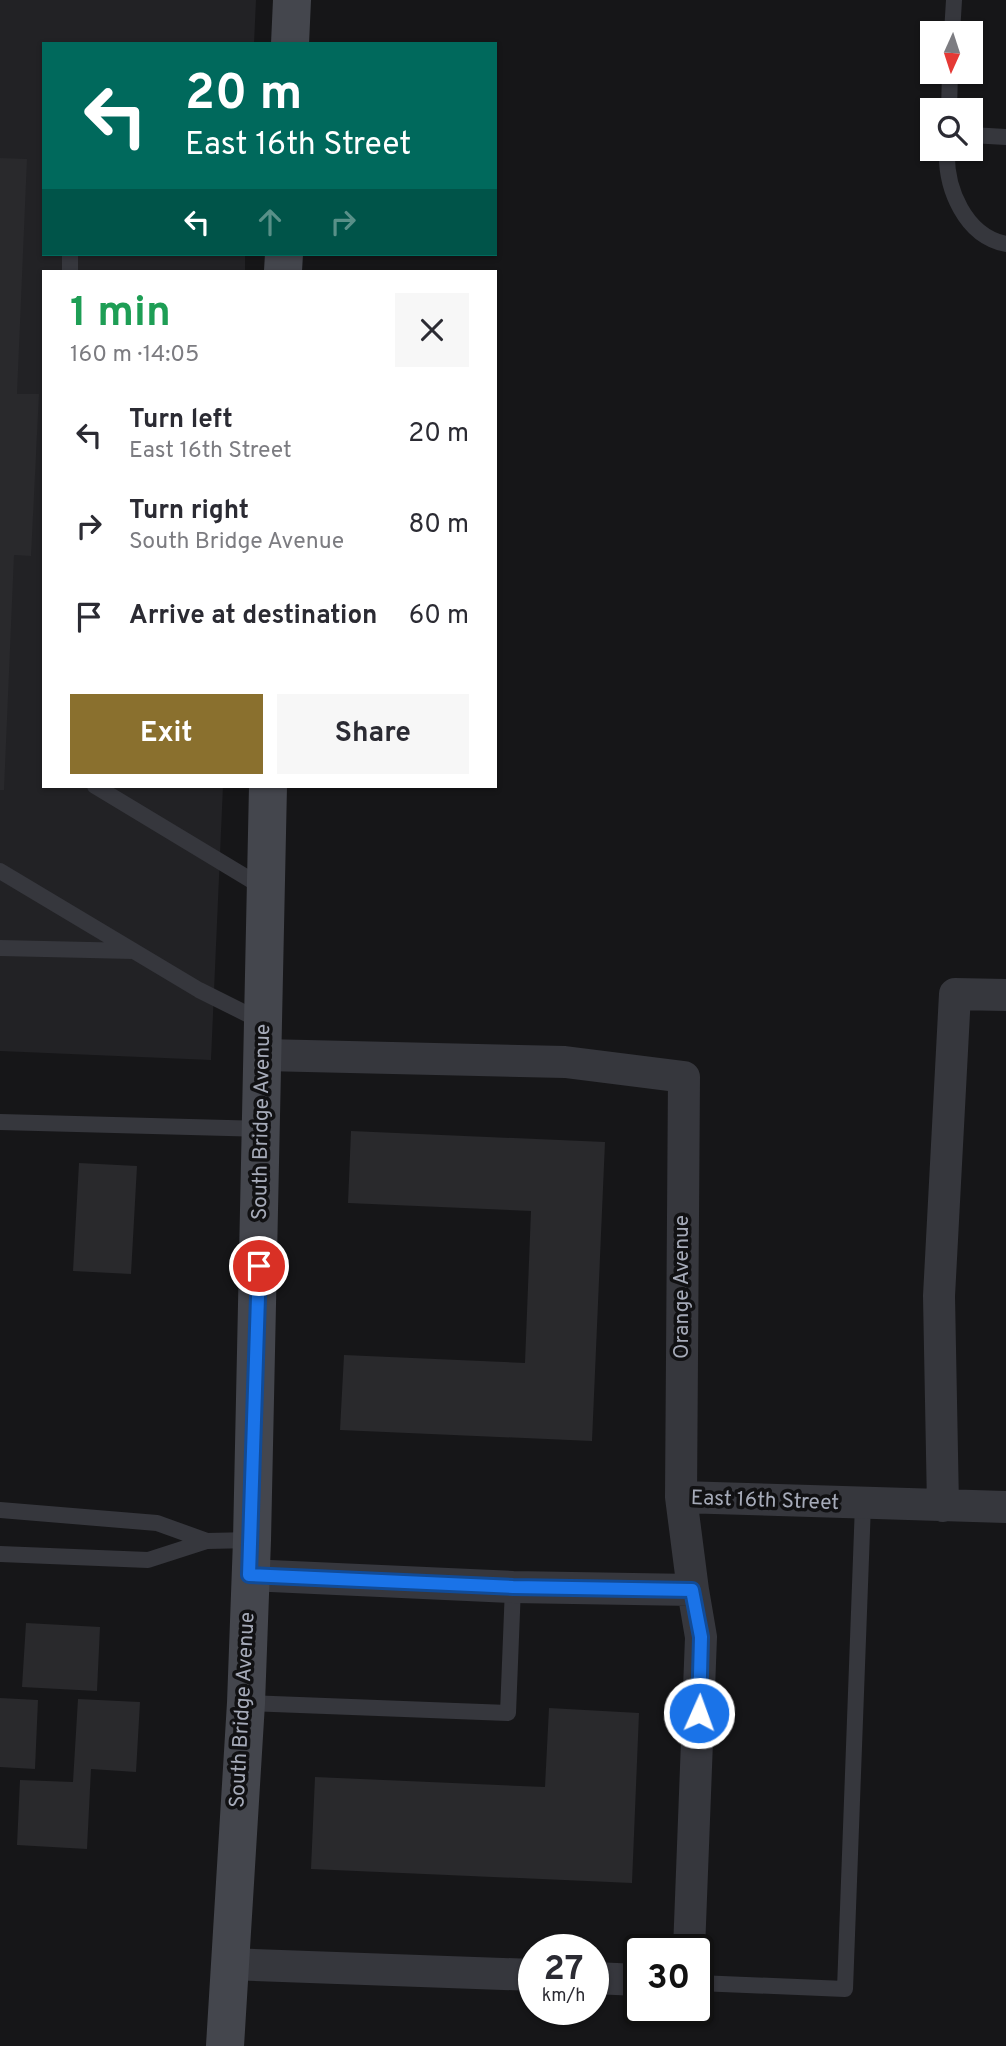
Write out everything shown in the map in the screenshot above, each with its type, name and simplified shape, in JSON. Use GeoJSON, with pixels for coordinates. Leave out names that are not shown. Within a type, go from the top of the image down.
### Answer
{"type":"FeatureCollection","features":[{"type":"Feature","properties":{"kind":"street"},"geometry":{"type":"LineString","coordinates":[[290,42],[292,0]]}},
{"type":"Feature","properties":{"kind":"street","name":"South Bridge Avenue"},"geometry":{"type":"LineString","coordinates":[[225,2046],[246,1703],[251,1558],[268,788]]}},
{"type":"Feature","properties":{"kind":"street"},"geometry":{"type":"LineString","coordinates":[[943,1506],[939,1296],[955,994],[1006,995]]}},
{"type":"Feature","properties":{"kind":"street","name":"Orange Avenue"},"geometry":{"type":"LineString","coordinates":[[264,1039],[565,1062],[684,1077],[681,1497]]}},
{"type":"Feature","properties":{"kind":"street","name":"East 16th Street"},"geometry":{"type":"LineString","coordinates":[[690,1934],[701,1637],[692,1590],[681,1497],[1006,1507]]}},
{"type":"Feature","properties":{"kind":"street"},"geometry":{"type":"LineString","coordinates":[[251,1558],[513,1587],[692,1590]]}},
{"type":"Feature","properties":{"kind":"street"},"geometry":{"type":"LineString","coordinates":[[228,1964],[518,1974]]}},
{"type":"Feature","properties":{"kind":"lane"},"geometry":{"type":"LineString","coordinates":[[953,21],[954,0]]}},
{"type":"Feature","properties":{"kind":"lane"},"geometry":{"type":"LineString","coordinates":[[983,136],[1006,137]]}},
{"type":"Feature","properties":{"kind":"lane"},"geometry":{"type":"LineString","coordinates":[[946,161],[955,202],[987,241],[1006,244]]}},
{"type":"Feature","properties":{"kind":"lane"},"geometry":{"type":"LineString","coordinates":[[99,788],[265,889]]}},
{"type":"Feature","properties":{"kind":"lane"},"geometry":{"type":"LineString","coordinates":[[0,871],[199,990],[264,1039]]}},
{"type":"Feature","properties":{"kind":"lane"},"geometry":{"type":"LineString","coordinates":[[0,948],[136,951]]}},
{"type":"Feature","properties":{"kind":"lane"},"geometry":{"type":"LineString","coordinates":[[0,1122],[262,1129]]}},
{"type":"Feature","properties":{"kind":"lane"},"geometry":{"type":"LineString","coordinates":[[714,1984],[845,1989],[863,1504]]}},
{"type":"Feature","properties":{"kind":"lane"},"geometry":{"type":"LineString","coordinates":[[0,1510],[157,1523],[251,1558]]}},
{"type":"Feature","properties":{"kind":"lane"},"geometry":{"type":"LineString","coordinates":[[0,1554],[148,1560],[207,1541]]}},
{"type":"Feature","properties":{"kind":"lane"},"geometry":{"type":"LineString","coordinates":[[246,1703],[508,1713],[513,1587]]}},
{"type":"Feature","properties":{"kind":"shaded area"},"geometry":{"type":"Polygon","coordinates":[[[0,0],[256,0],[254,42],[42,42],[42,256],[245,256],[245,270],[42,270],[42,788],[223,788],[211,1060],[0,1051],[0,0]]]}},
{"type":"Feature","properties":{"kind":"building"},"geometry":{"type":"Polygon","coordinates":[[[0,158],[27,159],[17,394],[39,394],[31,556],[14,555],[4,790],[0,790],[0,158]]]}},
{"type":"Feature","properties":{"kind":"building"},"geometry":{"type":"Polygon","coordinates":[[[351,1131],[605,1142],[592,1441],[340,1430],[344,1355],[525,1363],[531,1211],[348,1203],[351,1131]]]}},
{"type":"Feature","properties":{"kind":"building"},"geometry":{"type":"Polygon","coordinates":[[[79,1163],[137,1166],[131,1274],[73,1271],[79,1163]]]}},
{"type":"Feature","properties":{"kind":"building"},"geometry":{"type":"Polygon","coordinates":[[[26,1623],[100,1627],[97,1691],[22,1687],[26,1623]]]}},
{"type":"Feature","properties":{"kind":"building"},"geometry":{"type":"Polygon","coordinates":[[[0,1698],[38,1700],[35,1769],[0,1767],[0,1698]]]}},
{"type":"Feature","properties":{"kind":"building"},"geometry":{"type":"Polygon","coordinates":[[[78,1699],[140,1702],[136,1772],[91,1769],[87,1849],[17,1845],[20,1780],[73,1782],[78,1699]]]}},
{"type":"Feature","properties":{"kind":"building"},"geometry":{"type":"Polygon","coordinates":[[[549,1708],[639,1713],[632,1883],[311,1869],[315,1777],[545,1787],[549,1708]]]}},
{"type":"Feature","properties":{"kind":"route"},"geometry":{"type":"LineString","coordinates":[[259,1266],[249,1575],[513,1587],[692,1590],[701,1637],[699,1713]]}}]}
